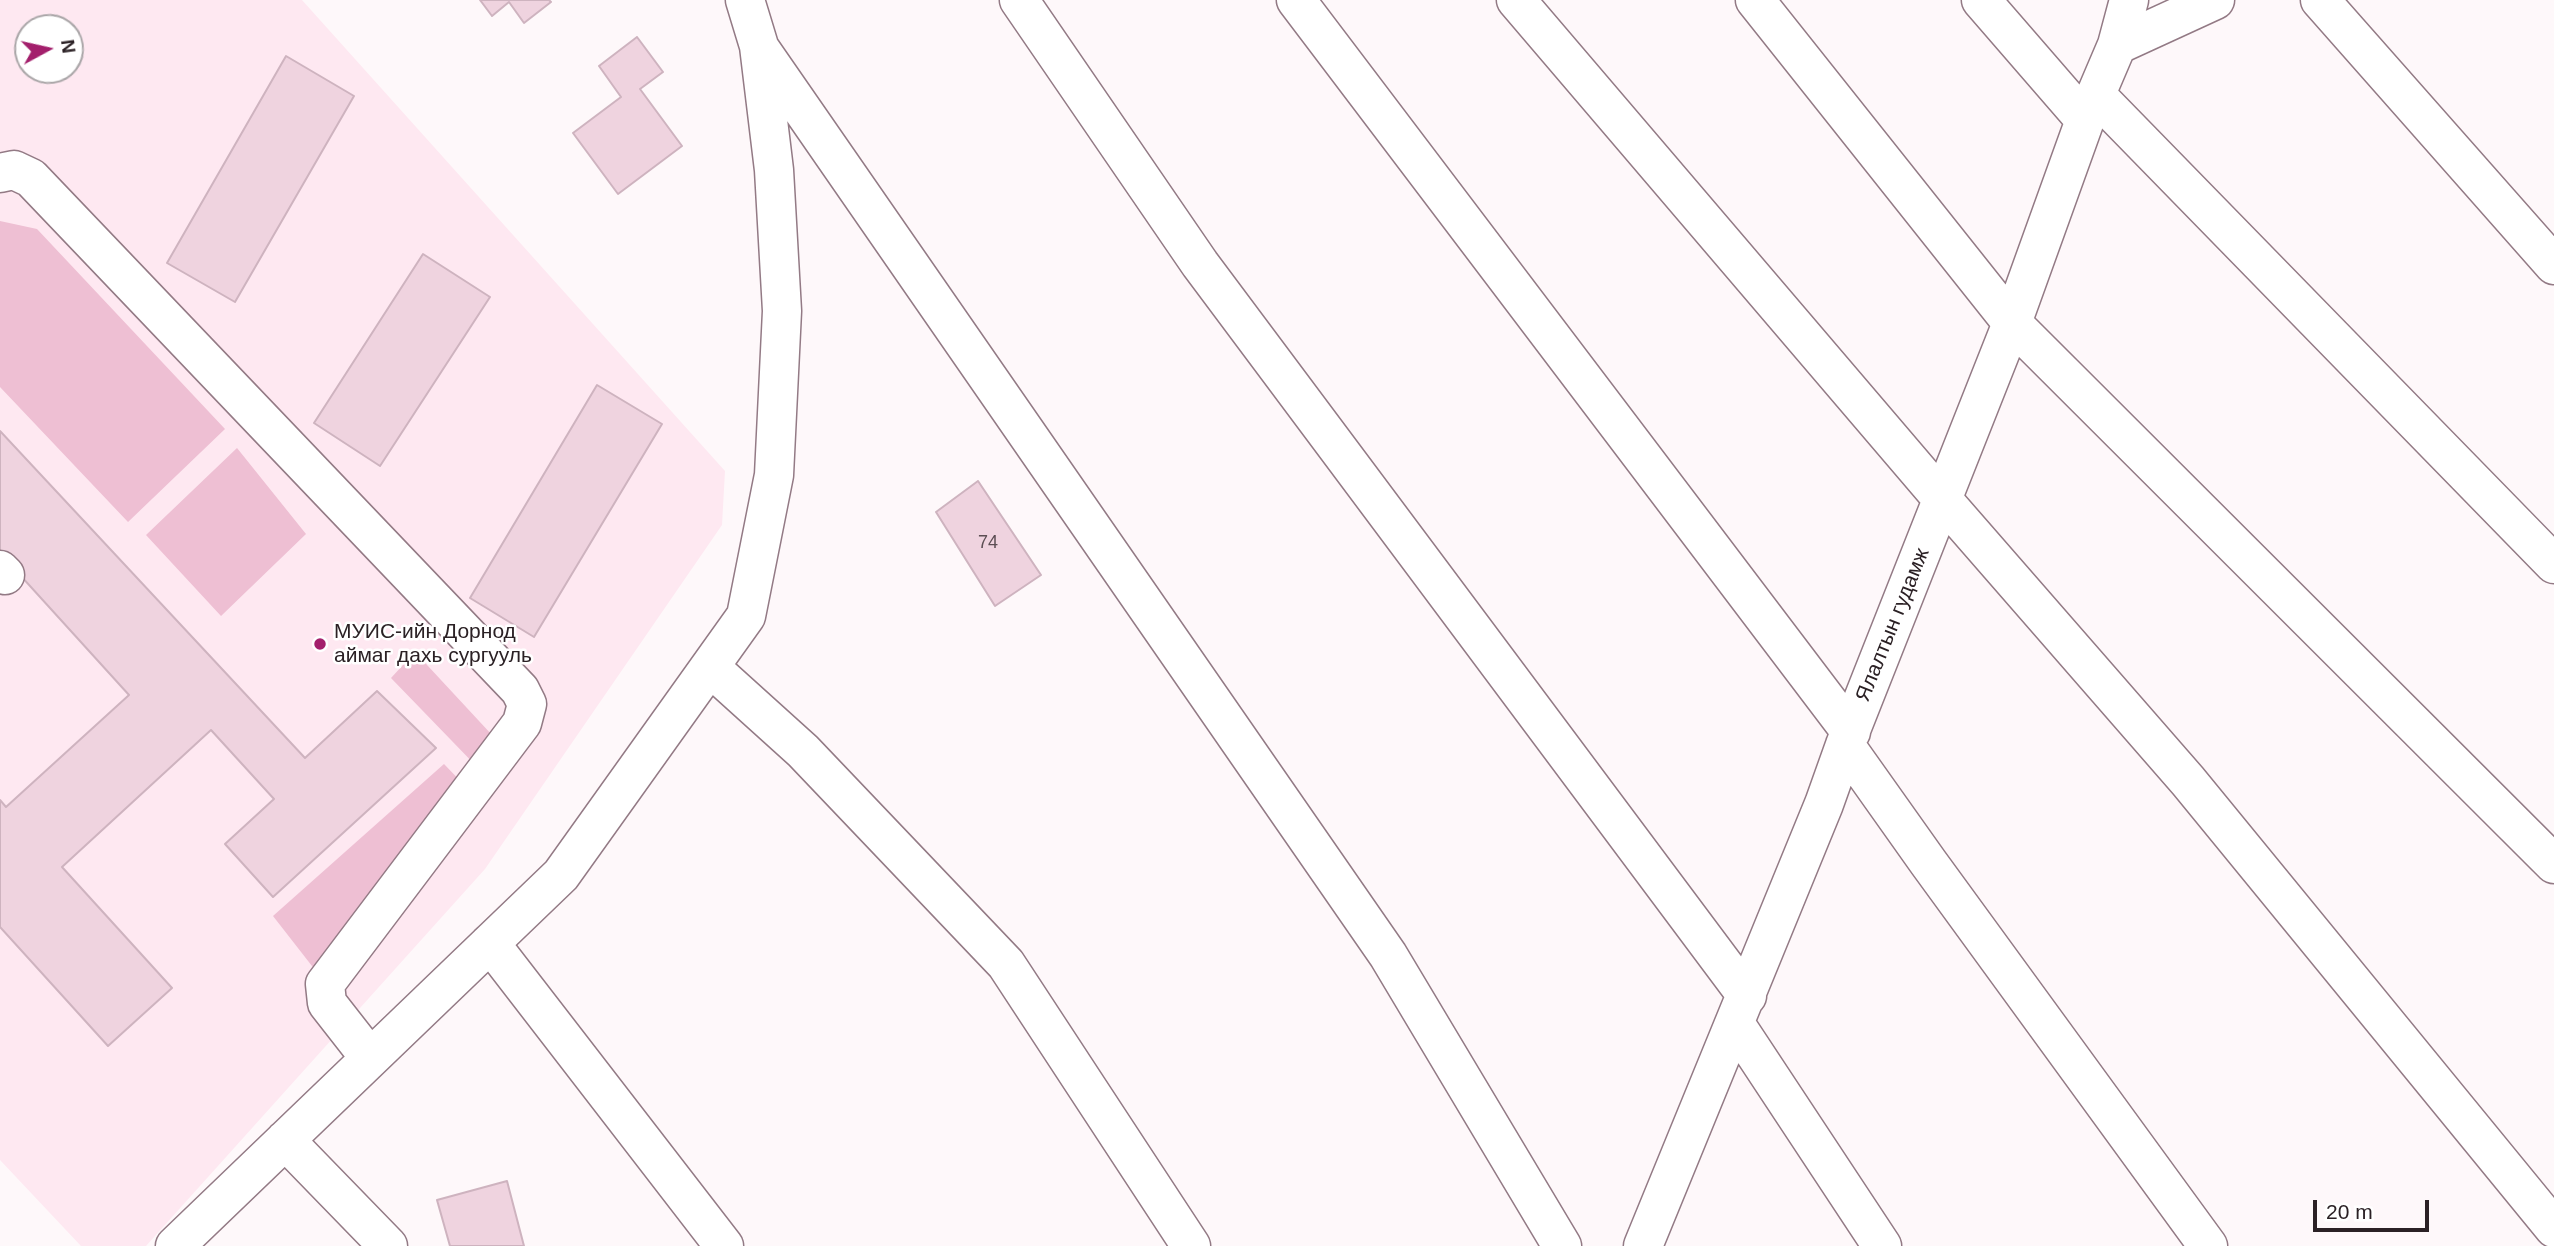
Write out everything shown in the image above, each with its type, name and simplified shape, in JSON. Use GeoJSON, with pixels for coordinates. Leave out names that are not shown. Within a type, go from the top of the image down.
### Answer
{"type":"FeatureCollection","features":[{"type":"Feature","properties":{"kind":"street"},"geometry":{"type":"LineString","coordinates":[[176,1246],[561,875],[746,616],[774,475],[782,311],[774,170],[759,46],[744,0]]}},
{"type":"Feature","properties":{"kind":"street"},"geometry":{"type":"LineString","coordinates":[[1019,0],[1200,264],[1741,1011],[1882,1246]]}},
{"type":"Feature","properties":{"kind":"street"},"geometry":{"type":"LineString","coordinates":[[1296,0],[1848,738],[2208,1246]]}},
{"type":"Feature","properties":{"kind":"street"},"geometry":{"type":"LineString","coordinates":[[1516,0],[1943,500],[2188,781],[2554,1228]]}},
{"type":"Feature","properties":{"kind":"street"},"geometry":{"type":"LineString","coordinates":[[1755,0],[2012,323],[2554,864]]}},
{"type":"Feature","properties":{"kind":"street"},"geometry":{"type":"LineString","coordinates":[[1981,0],[2554,564]]}},
{"type":"Feature","properties":{"kind":"street","name":"Ялалтын гудамж"},"geometry":{"type":"LineString","coordinates":[[1643,1246],[1741,1011],[1943,500],[2012,323],[2090,108],[2118,45],[2129,0]]}},
{"type":"Feature","properties":{"kind":"street"},"geometry":{"type":"LineString","coordinates":[[2118,45],[2215,0]]}},
{"type":"Feature","properties":{"kind":"street"},"geometry":{"type":"LineString","coordinates":[[2320,0],[2554,265]]}},
{"type":"Feature","properties":{"kind":"street"},"geometry":{"type":"LineString","coordinates":[[759,46],[1388,955],[1562,1246]]}},
{"type":"Feature","properties":{"kind":"street"},"geometry":{"type":"LineString","coordinates":[[0,173],[14,170],[32,178],[520,691],[527,704],[522,723],[325,984],[327,1003],[370,1058]]}},
{"type":"Feature","properties":{"kind":"street"},"geometry":{"type":"LineString","coordinates":[[710,667],[803,751],[1006,964],[1191,1246]]}},
{"type":"Feature","properties":{"kind":"street"},"geometry":{"type":"LineString","coordinates":[[491,943],[724,1246]]}},
{"type":"Feature","properties":{"kind":"street"},"geometry":{"type":"LineString","coordinates":[[285,1140],[388,1246]]}},
{"type":"Feature","properties":{"kind":"shaded area","name":"МУИС-ийн Дорнод аймаг дахь сургууль"},"geometry":{"type":"Polygon","coordinates":[[[0,0],[302,0],[725,471],[722,525],[485,869],[146,1246],[81,1246],[0,1160],[0,0]]]}},
{"type":"Feature","properties":{"kind":"shaded area"},"geometry":{"type":"Polygon","coordinates":[[[0,221],[37,229],[225,429],[128,522],[0,387],[0,221]]]}},
{"type":"Feature","properties":{"kind":"shaded area"},"geometry":{"type":"Polygon","coordinates":[[[237,448],[306,534],[221,616],[146,535],[237,448]]]}},
{"type":"Feature","properties":{"kind":"shaded area"},"geometry":{"type":"Polygon","coordinates":[[[415,652],[492,735],[482,772],[391,678],[415,652]]]}},
{"type":"Feature","properties":{"kind":"shaded area"},"geometry":{"type":"Polygon","coordinates":[[[444,764],[469,790],[319,975],[273,916],[444,764]]]}},
{"type":"Feature","properties":{"kind":"building"},"geometry":{"type":"Polygon","coordinates":[[[480,0],[551,2],[524,23],[509,2],[492,16],[480,0]]]}},
{"type":"Feature","properties":{"kind":"building"},"geometry":{"type":"Polygon","coordinates":[[[637,37],[663,72],[640,89],[682,146],[618,194],[573,133],[621,97],[599,66],[637,37]]]}},
{"type":"Feature","properties":{"kind":"building"},"geometry":{"type":"Polygon","coordinates":[[[286,56],[354,96],[235,302],[167,263],[286,56]]]}},
{"type":"Feature","properties":{"kind":"building"},"geometry":{"type":"Polygon","coordinates":[[[423,254],[490,297],[380,466],[314,423],[423,254]]]}},
{"type":"Feature","properties":{"kind":"building"},"geometry":{"type":"Polygon","coordinates":[[[597,385],[662,424],[534,637],[470,598],[597,385]]]}},
{"type":"Feature","properties":{"kind":"building"},"geometry":{"type":"Polygon","coordinates":[[[0,431],[305,758],[377,691],[436,748],[273,897],[225,844],[274,799],[211,730],[62,867],[172,988],[108,1046],[0,927],[0,800],[6,807],[129,695],[0,553],[0,431]]]}},
{"type":"Feature","properties":{"kind":"building"},"geometry":{"type":"Polygon","coordinates":[[[978,481],[1041,575],[995,606],[936,512],[978,481]]]}},
{"type":"Feature","properties":{"kind":"building"},"geometry":{"type":"Polygon","coordinates":[[[507,1181],[524,1246],[450,1246],[437,1200],[507,1181]]]}},
{"type":"Feature","properties":{"kind":"place","name":"МУИС-ийн Дорнод аймаг дахь сургууль"},"geometry":{"type":"Point","coordinates":[320,644]}}]}
